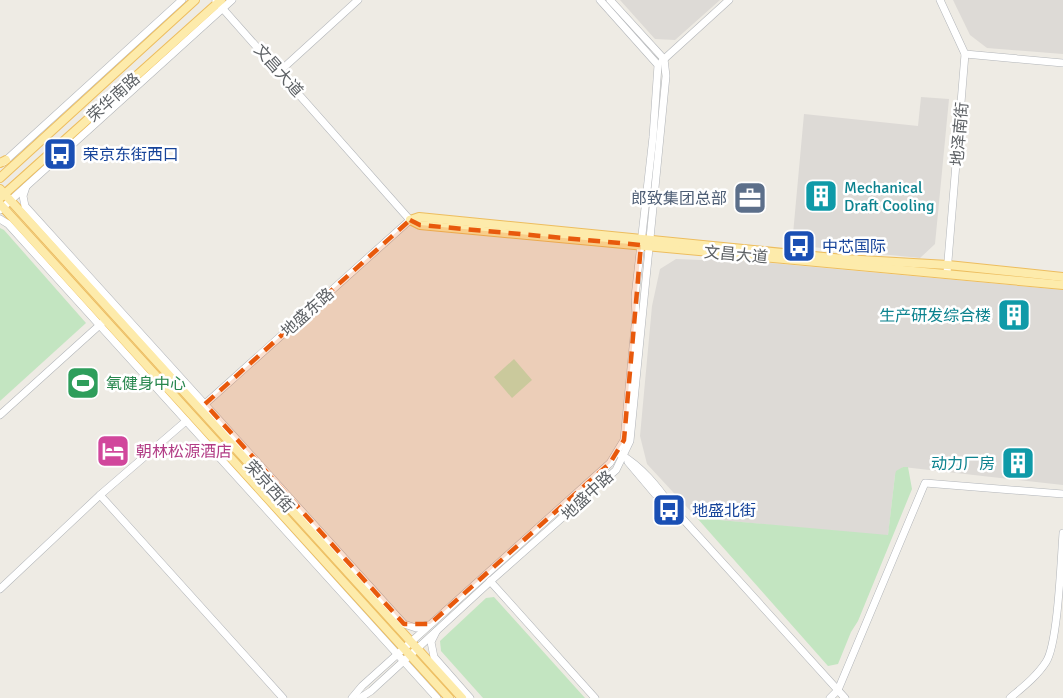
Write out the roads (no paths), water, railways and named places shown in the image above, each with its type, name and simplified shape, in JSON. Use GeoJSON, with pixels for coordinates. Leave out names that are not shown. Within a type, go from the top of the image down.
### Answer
{"type":"FeatureCollection","features":[{"type":"Feature","properties":{"kind":"main road","name":"荣华南路"},"geometry":{"type":"LineString","coordinates":[[0,178],[195,0]]}},
{"type":"Feature","properties":{"kind":"main road","name":"荣华南路"},"geometry":{"type":"LineString","coordinates":[[3,201],[154,60],[219,3]]}},
{"type":"Feature","properties":{"kind":"main road","name":"荣京西街"},"geometry":{"type":"LineString","coordinates":[[3,201],[103,322],[404,654],[449,698]]}},
{"type":"Feature","properties":{"kind":"main road","name":"荣京西街"},"geometry":{"type":"LineString","coordinates":[[3,201],[462,698]]}},
{"type":"Feature","properties":{"kind":"main road","name":"文昌大道"},"geometry":{"type":"LineString","coordinates":[[410,220],[419,217],[645,242],[1063,277]]}},
{"type":"Feature","properties":{"kind":"main road","name":"文昌大道"},"geometry":{"type":"LineString","coordinates":[[947,269],[1063,285]]}},
{"type":"Feature","properties":{"kind":"street"},"geometry":{"type":"LineString","coordinates":[[2,163],[182,0]]}},
{"type":"Feature","properties":{"kind":"street"},"geometry":{"type":"LineString","coordinates":[[3,201],[26,187],[174,53],[219,3],[232,0]]}},
{"type":"Feature","properties":{"kind":"street"},"geometry":{"type":"LineString","coordinates":[[280,71],[358,0]]}},
{"type":"Feature","properties":{"kind":"street"},"geometry":{"type":"LineString","coordinates":[[600,0],[661,62]]}},
{"type":"Feature","properties":{"kind":"street"},"geometry":{"type":"LineString","coordinates":[[610,0],[661,62]]}},
{"type":"Feature","properties":{"kind":"street"},"geometry":{"type":"LineString","coordinates":[[661,62],[729,0]]}},
{"type":"Feature","properties":{"kind":"street","name":"地泽南街"},"geometry":{"type":"LineString","coordinates":[[940,0],[965,54],[947,269]]}},
{"type":"Feature","properties":{"kind":"street","name":"文昌大道"},"geometry":{"type":"LineString","coordinates":[[219,3],[410,220]]}},
{"type":"Feature","properties":{"kind":"street"},"geometry":{"type":"LineString","coordinates":[[154,60],[174,53]]}},
{"type":"Feature","properties":{"kind":"street"},"geometry":{"type":"LineString","coordinates":[[965,54],[1063,63]]}},
{"type":"Feature","properties":{"kind":"street","name":"地盛中路"},"geometry":{"type":"LineString","coordinates":[[414,644],[436,632],[616,470],[624,440],[661,62]]}},
{"type":"Feature","properties":{"kind":"street"},"geometry":{"type":"LineString","coordinates":[[46,124],[67,117]]}},
{"type":"Feature","properties":{"kind":"street"},"geometry":{"type":"LineString","coordinates":[[26,187],[23,196],[26,206],[404,624],[416,628],[430,624]]}},
{"type":"Feature","properties":{"kind":"street"},"geometry":{"type":"LineString","coordinates":[[0,219],[9,224],[103,322],[186,422],[404,654],[437,698]]}},
{"type":"Feature","properties":{"kind":"street","name":"地盛东路"},"geometry":{"type":"LineString","coordinates":[[205,404],[410,220]]}},
{"type":"Feature","properties":{"kind":"street"},"geometry":{"type":"LineString","coordinates":[[0,415],[103,322]]}},
{"type":"Feature","properties":{"kind":"street"},"geometry":{"type":"LineString","coordinates":[[0,590],[100,495],[186,422]]}},
{"type":"Feature","properties":{"kind":"street"},"geometry":{"type":"LineString","coordinates":[[620,454],[655,494],[670,505],[845,698]]}},
{"type":"Feature","properties":{"kind":"street","name":"地盛中路"},"geometry":{"type":"LineString","coordinates":[[414,644],[430,624],[467,594],[620,454]]}},
{"type":"Feature","properties":{"kind":"street"},"geometry":{"type":"LineString","coordinates":[[830,698],[838,690],[926,483],[1063,494]]}},
{"type":"Feature","properties":{"kind":"street"},"geometry":{"type":"LineString","coordinates":[[100,495],[284,698]]}},
{"type":"Feature","properties":{"kind":"street"},"geometry":{"type":"LineString","coordinates":[[1010,698],[1036,674],[1048,659],[1053,639],[1063,533]]}},
{"type":"Feature","properties":{"kind":"street"},"geometry":{"type":"LineString","coordinates":[[490,581],[595,698]]}},
{"type":"Feature","properties":{"kind":"street"},"geometry":{"type":"LineString","coordinates":[[436,632],[431,642],[434,657],[470,698]]}},
{"type":"Feature","properties":{"kind":"street"},"geometry":{"type":"LineString","coordinates":[[360,698],[371,691],[414,644]]}},
{"type":"Feature","properties":{"kind":"street"},"geometry":{"type":"LineString","coordinates":[[352,698],[362,686],[404,654]]}},
{"type":"Feature","properties":{"kind":"place","name":"荣京东街西口"},"geometry":{"type":"Point","coordinates":[60,154]}},
{"type":"Feature","properties":{"kind":"place","name":"Mechanical Draft Cooling"},"geometry":{"type":"Point","coordinates":[821,196]}},
{"type":"Feature","properties":{"kind":"place","name":"郎致集团总部"},"geometry":{"type":"Point","coordinates":[750,198]}},
{"type":"Feature","properties":{"kind":"place","name":"中芯国际"},"geometry":{"type":"Point","coordinates":[799,246]}},
{"type":"Feature","properties":{"kind":"place","name":"生产研发综合楼"},"geometry":{"type":"Point","coordinates":[1014,315]}},
{"type":"Feature","properties":{"kind":"place","name":"氧健身中心"},"geometry":{"type":"Point","coordinates":[83,383]}},
{"type":"Feature","properties":{"kind":"place","name":"朝林松源酒店"},"geometry":{"type":"Point","coordinates":[113,451]}},
{"type":"Feature","properties":{"kind":"place","name":"动力厂房"},"geometry":{"type":"Point","coordinates":[1018,463]}},
{"type":"Feature","properties":{"kind":"place","name":"地盛北街"},"geometry":{"type":"Point","coordinates":[669,510]}}]}
